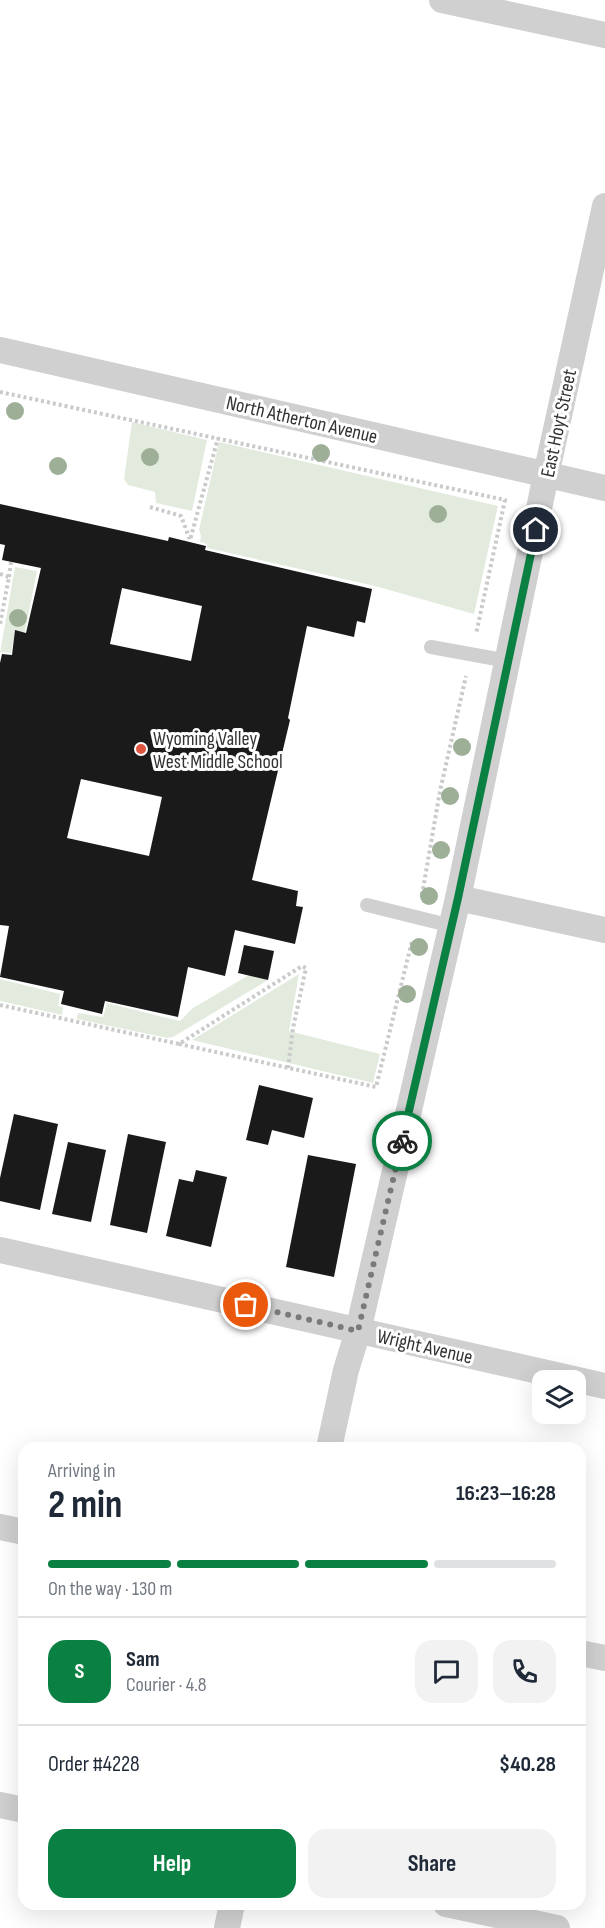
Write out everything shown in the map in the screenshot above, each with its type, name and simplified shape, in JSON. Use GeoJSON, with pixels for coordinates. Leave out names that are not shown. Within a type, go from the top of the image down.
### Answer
{"type":"FeatureCollection","features":[{"type":"Feature","properties":{"kind":"street"},"geometry":{"type":"LineString","coordinates":[[442,0],[605,35]]}},
{"type":"Feature","properties":{"kind":"street","name":"East Hoyt Street"},"geometry":{"type":"LineString","coordinates":[[330,1442],[345,1370],[358,1331],[452,926],[605,206]]}},
{"type":"Feature","properties":{"kind":"street","name":"North Atherton Avenue"},"geometry":{"type":"LineString","coordinates":[[0,350],[605,488]]}},
{"type":"Feature","properties":{"kind":"street"},"geometry":{"type":"LineString","coordinates":[[458,898],[605,930]]}},
{"type":"Feature","properties":{"kind":"street","name":"Wright Avenue"},"geometry":{"type":"LineString","coordinates":[[0,1250],[605,1386]]}},
{"type":"Feature","properties":{"kind":"street"},"geometry":{"type":"LineString","coordinates":[[0,1527],[18,1531]]}},
{"type":"Feature","properties":{"kind":"street"},"geometry":{"type":"LineString","coordinates":[[586,1654],[605,1658]]}},
{"type":"Feature","properties":{"kind":"street"},"geometry":{"type":"LineString","coordinates":[[227,1928],[230,1910]]}},
{"type":"Feature","properties":{"kind":"street"},"geometry":{"type":"LineString","coordinates":[[474,1910],[557,1928]]}},
{"type":"Feature","properties":{"kind":"lane"},"geometry":{"type":"LineString","coordinates":[[431,647],[508,661]]}},
{"type":"Feature","properties":{"kind":"lane"},"geometry":{"type":"LineString","coordinates":[[367,905],[452,926]]}},
{"type":"Feature","properties":{"kind":"path"},"geometry":{"type":"LineString","coordinates":[[0,392],[505,500],[440,791],[418,917],[376,1087],[0,1005]]}},
{"type":"Feature","properties":{"kind":"path"},"geometry":{"type":"LineString","coordinates":[[150,507],[181,516],[190,540],[218,438]]}},
{"type":"Feature","properties":{"kind":"path"},"geometry":{"type":"LineString","coordinates":[[0,624],[11,562]]}},
{"type":"Feature","properties":{"kind":"path"},"geometry":{"type":"LineString","coordinates":[[0,574],[9,577]]}},
{"type":"Feature","properties":{"kind":"path"},"geometry":{"type":"LineString","coordinates":[[179,1044],[302,966],[306,968],[288,1068]]}},
{"type":"Feature","properties":{"kind":"shaded area"},"geometry":{"type":"Polygon","coordinates":[[[132,422],[207,440],[192,511],[156,503],[155,492],[128,485],[124,479],[132,422]]]}},
{"type":"Feature","properties":{"kind":"shaded area"},"geometry":{"type":"Polygon","coordinates":[[[219,442],[498,506],[474,614],[375,586],[207,548],[207,544],[200,542],[199,530],[219,442]]]}},
{"type":"Feature","properties":{"kind":"shaded area"},"geometry":{"type":"Polygon","coordinates":[[[15,567],[37,571],[25,632],[15,631],[11,653],[0,653],[15,567]]]}},
{"type":"Feature","properties":{"kind":"shaded area"},"geometry":{"type":"Polygon","coordinates":[[[299,974],[289,1031],[380,1054],[373,1083],[192,1040],[299,974]]]}},
{"type":"Feature","properties":{"kind":"shaded area"},"geometry":{"type":"Polygon","coordinates":[[[249,975],[268,980],[173,1037],[167,1038],[77,1019],[78,1013],[103,1017],[107,1003],[180,1021],[193,1008],[249,975]]]}},
{"type":"Feature","properties":{"kind":"shaded area"},"geometry":{"type":"Polygon","coordinates":[[[0,979],[60,994],[58,1006],[63,1007],[62,1015],[0,1001],[0,979]]]}},
{"type":"Feature","properties":{"kind":"building","name":"Wyoming Valley West Middle School"},"geometry":{"type":"Polygon","coordinates":[[[0,504],[168,541],[169,537],[206,546],[205,550],[372,589],[365,623],[357,621],[354,637],[307,626],[288,718],[290,720],[252,880],[298,891],[296,906],[303,907],[295,944],[235,930],[225,976],[188,967],[178,1017],[105,1001],[102,1014],[61,1004],[64,991],[0,977],[9,926],[0,925],[0,663],[2,654],[12,655],[15,630],[26,633],[41,568],[2,560],[5,545],[0,544],[0,504]],[[122,588],[110,644],[191,661],[202,606],[122,588]],[[81,779],[67,838],[149,856],[162,797],[81,779]]]}},
{"type":"Feature","properties":{"kind":"building"},"geometry":{"type":"Polygon","coordinates":[[[244,945],[274,951],[268,980],[238,973],[244,945]]]}},
{"type":"Feature","properties":{"kind":"building"},"geometry":{"type":"Polygon","coordinates":[[[259,1085],[313,1098],[304,1138],[272,1130],[268,1145],[246,1140],[259,1085]]]}},
{"type":"Feature","properties":{"kind":"building"},"geometry":{"type":"Polygon","coordinates":[[[14,1114],[58,1124],[40,1210],[0,1201],[0,1178],[14,1114]]]}},
{"type":"Feature","properties":{"kind":"building"},"geometry":{"type":"Polygon","coordinates":[[[128,1134],[166,1142],[147,1233],[110,1225],[128,1134]]]}},
{"type":"Feature","properties":{"kind":"building"},"geometry":{"type":"Polygon","coordinates":[[[68,1142],[106,1150],[91,1222],[52,1214],[68,1142]]]}},
{"type":"Feature","properties":{"kind":"building"},"geometry":{"type":"Polygon","coordinates":[[[308,1155],[356,1164],[334,1277],[286,1267],[308,1155]]]}},
{"type":"Feature","properties":{"kind":"building"},"geometry":{"type":"Polygon","coordinates":[[[196,1170],[227,1177],[211,1247],[166,1236],[179,1179],[193,1182],[196,1170]]]}},
{"type":"Feature","properties":{"kind":"way so far"},"geometry":{"type":"LineString","coordinates":[[246,1305],[358,1331],[402,1141]]}},
{"type":"Feature","properties":{"kind":"place","name":"Wyoming Valley West Middle School"},"geometry":{"type":"Point","coordinates":[141,749]}},
{"type":"Feature","properties":{"kind":"route"},"geometry":{"type":"LineString","coordinates":[[402,1141],[458,898],[536,530]]}}]}
